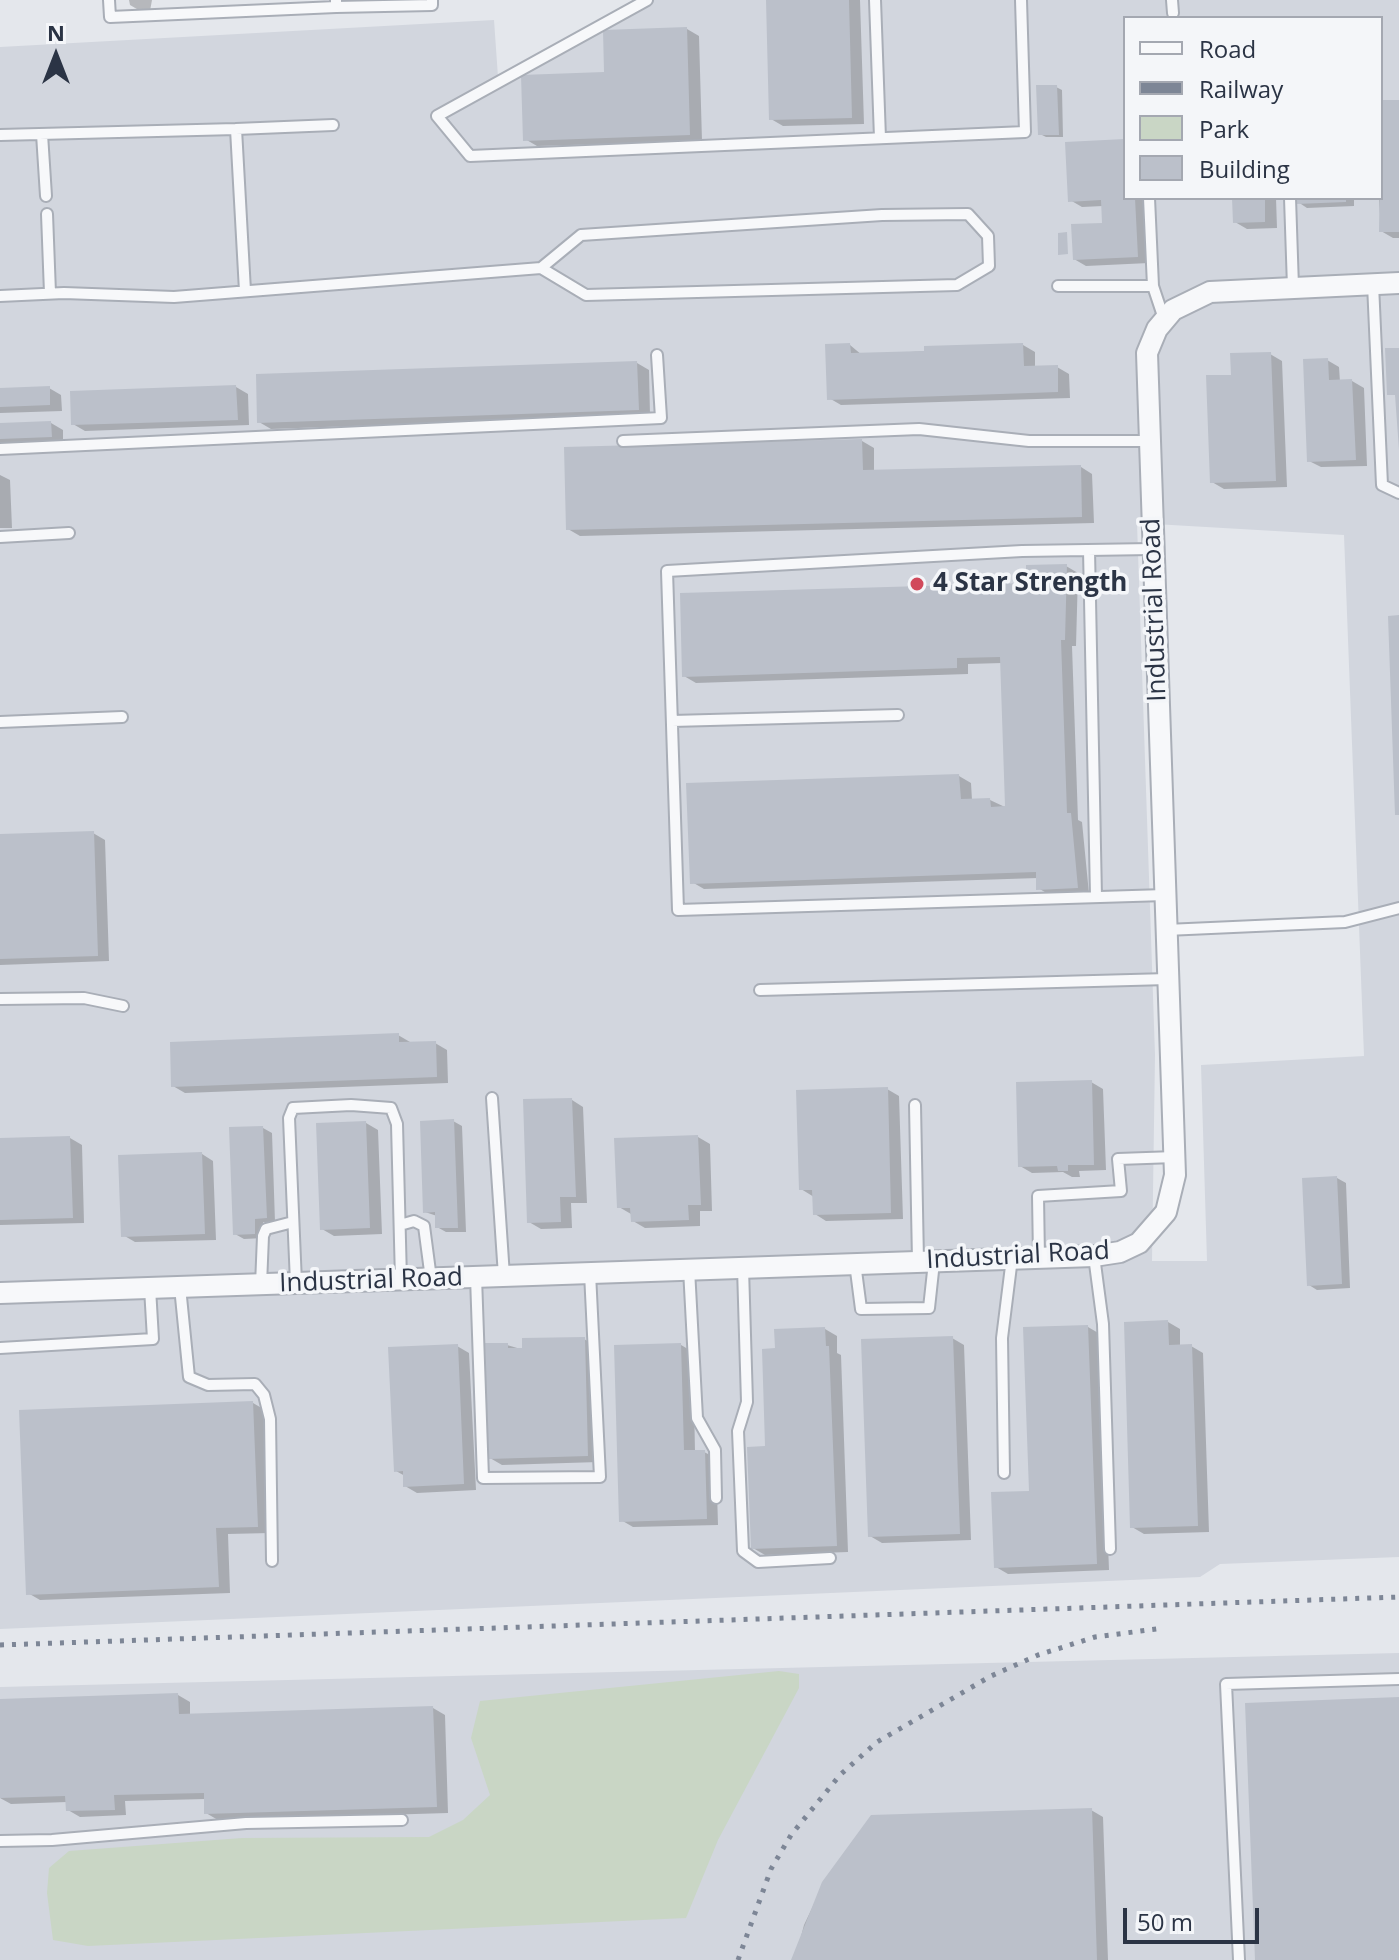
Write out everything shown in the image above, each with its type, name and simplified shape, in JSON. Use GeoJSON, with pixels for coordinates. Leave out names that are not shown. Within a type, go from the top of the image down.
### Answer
{"type":"FeatureCollection","features":[{"type":"Feature","properties":{"kind":"street"},"geometry":{"type":"LineString","coordinates":[[1164,319],[1183,303],[1210,292],[1399,283]]}},
{"type":"Feature","properties":{"kind":"street","name":"Industrial Road"},"geometry":{"type":"LineString","coordinates":[[0,1293],[1094,1256],[1120,1252],[1155,1229],[1174,1192],[1175,1157],[1145,365],[1151,341],[1164,319]]}},
{"type":"Feature","properties":{"kind":"lane"},"geometry":{"type":"LineString","coordinates":[[109,0],[110,17],[229,6],[432,5],[432,0]]}},
{"type":"Feature","properties":{"kind":"lane"},"geometry":{"type":"LineString","coordinates":[[647,0],[437,116],[470,156],[1025,132],[1021,0]]}},
{"type":"Feature","properties":{"kind":"lane"},"geometry":{"type":"LineString","coordinates":[[875,0],[880,138]]}},
{"type":"Feature","properties":{"kind":"lane"},"geometry":{"type":"LineString","coordinates":[[1172,0],[1173,13]]}},
{"type":"Feature","properties":{"kind":"lane"},"geometry":{"type":"LineString","coordinates":[[0,135],[333,125]]}},
{"type":"Feature","properties":{"kind":"lane"},"geometry":{"type":"LineString","coordinates":[[236,129],[245,291]]}},
{"type":"Feature","properties":{"kind":"lane"},"geometry":{"type":"LineString","coordinates":[[42,134],[46,196]]}},
{"type":"Feature","properties":{"kind":"lane"},"geometry":{"type":"LineString","coordinates":[[1149,200],[1153,286],[1164,319]]}},
{"type":"Feature","properties":{"kind":"lane"},"geometry":{"type":"LineString","coordinates":[[1290,200],[1293,287]]}},
{"type":"Feature","properties":{"kind":"lane"},"geometry":{"type":"LineString","coordinates":[[47,214],[50,293]]}},
{"type":"Feature","properties":{"kind":"lane"},"geometry":{"type":"LineString","coordinates":[[0,296],[50,293],[174,297],[541,268],[581,235],[882,215],[968,214],[988,236],[989,266],[957,285],[586,295],[541,268]]}},
{"type":"Feature","properties":{"kind":"lane"},"geometry":{"type":"LineString","coordinates":[[1373,284],[1382,485],[1399,493]]}},
{"type":"Feature","properties":{"kind":"lane"},"geometry":{"type":"LineString","coordinates":[[1058,286],[1153,286]]}},
{"type":"Feature","properties":{"kind":"lane"},"geometry":{"type":"LineString","coordinates":[[0,449],[661,418],[657,355]]}},
{"type":"Feature","properties":{"kind":"lane"},"geometry":{"type":"LineString","coordinates":[[623,441],[919,429],[1029,441],[1148,441]]}},
{"type":"Feature","properties":{"kind":"lane"},"geometry":{"type":"LineString","coordinates":[[0,537],[69,533]]}},
{"type":"Feature","properties":{"kind":"lane"},"geometry":{"type":"LineString","coordinates":[[1152,549],[667,571],[678,910],[1165,895]]}},
{"type":"Feature","properties":{"kind":"lane"},"geometry":{"type":"LineString","coordinates":[[1089,550],[1096,897]]}},
{"type":"Feature","properties":{"kind":"lane"},"geometry":{"type":"LineString","coordinates":[[672,721],[898,715]]}},
{"type":"Feature","properties":{"kind":"lane"},"geometry":{"type":"LineString","coordinates":[[0,722],[122,717]]}},
{"type":"Feature","properties":{"kind":"lane"},"geometry":{"type":"LineString","coordinates":[[1166,930],[1345,922],[1399,908]]}},
{"type":"Feature","properties":{"kind":"lane"},"geometry":{"type":"LineString","coordinates":[[760,990],[1168,979]]}},
{"type":"Feature","properties":{"kind":"lane"},"geometry":{"type":"LineString","coordinates":[[0,999],[84,998],[123,1006]]}},
{"type":"Feature","properties":{"kind":"lane"},"geometry":{"type":"LineString","coordinates":[[492,1098],[504,1276]]}},
{"type":"Feature","properties":{"kind":"lane"},"geometry":{"type":"LineString","coordinates":[[296,1283],[289,1118],[293,1108],[351,1105],[391,1108],[397,1124],[401,1280]]}},
{"type":"Feature","properties":{"kind":"lane"},"geometry":{"type":"LineString","coordinates":[[855,1263],[861,1309],[929,1308],[915,1105]]}},
{"type":"Feature","properties":{"kind":"lane"},"geometry":{"type":"LineString","coordinates":[[1039,1258],[1038,1196],[1121,1191],[1118,1159],[1175,1157]]}},
{"type":"Feature","properties":{"kind":"lane"},"geometry":{"type":"LineString","coordinates":[[400,1225],[414,1221],[424,1226],[431,1279]]}},
{"type":"Feature","properties":{"kind":"lane"},"geometry":{"type":"LineString","coordinates":[[261,1285],[266,1229],[293,1222]]}},
{"type":"Feature","properties":{"kind":"lane"},"geometry":{"type":"LineString","coordinates":[[1094,1256],[1103,1324],[1110,1549]]}},
{"type":"Feature","properties":{"kind":"lane"},"geometry":{"type":"LineString","coordinates":[[1004,1473],[1002,1338],[1012,1258]]}},
{"type":"Feature","properties":{"kind":"lane"},"geometry":{"type":"LineString","coordinates":[[743,1266],[747,1402],[738,1431],[743,1551],[758,1562],[830,1558]]}},
{"type":"Feature","properties":{"kind":"lane"},"geometry":{"type":"LineString","coordinates":[[689,1268],[697,1418],[715,1450],[716,1498]]}},
{"type":"Feature","properties":{"kind":"lane"},"geometry":{"type":"LineString","coordinates":[[476,1277],[483,1478],[600,1477],[590,1273]]}},
{"type":"Feature","properties":{"kind":"lane"},"geometry":{"type":"LineString","coordinates":[[180,1287],[189,1377],[208,1385],[255,1384],[264,1395],[270,1419],[272,1561]]}},
{"type":"Feature","properties":{"kind":"lane"},"geometry":{"type":"LineString","coordinates":[[0,1348],[153,1339],[150,1288]]}},
{"type":"Feature","properties":{"kind":"lane"},"geometry":{"type":"LineString","coordinates":[[1239,1960],[1226,1684],[1399,1679]]}},
{"type":"Feature","properties":{"kind":"lane"},"geometry":{"type":"LineString","coordinates":[[0,1841],[52,1840],[246,1823],[402,1820]]}},
{"type":"Feature","properties":{"kind":"shaded area"},"geometry":{"type":"Polygon","coordinates":[[[638,0],[1399,0],[1399,1557],[1220,1564],[1200,1577],[0,1629],[0,47],[494,20],[498,77],[638,0]],[[1137,523],[1155,1055],[1152,1261],[1207,1261],[1201,1065],[1364,1056],[1344,535],[1137,523]]]}},
{"type":"Feature","properties":{"kind":"shaded area"},"geometry":{"type":"Polygon","coordinates":[[[1399,1653],[1399,1960],[0,1960],[0,1687],[1399,1653]]]}},
{"type":"Feature","properties":{"kind":"green space"},"geometry":{"type":"Polygon","coordinates":[[[779,1671],[799,1674],[799,1688],[718,1840],[686,1918],[88,1946],[53,1940],[47,1893],[49,1868],[69,1851],[242,1838],[429,1837],[463,1820],[490,1795],[471,1738],[480,1701],[779,1671]]]}},
{"type":"Feature","properties":{"kind":"building"},"geometry":{"type":"Polygon","coordinates":[[[766,0],[849,0],[852,118],[769,120],[766,0]]]}},
{"type":"Feature","properties":{"kind":"building"},"geometry":{"type":"Polygon","coordinates":[[[687,27],[690,135],[523,141],[521,75],[604,72],[603,30],[687,27]]]}},
{"type":"Feature","properties":{"kind":"building"},"geometry":{"type":"Polygon","coordinates":[[[1036,85],[1057,85],[1059,135],[1038,135],[1036,85]]]}},
{"type":"Feature","properties":{"kind":"building"},"geometry":{"type":"Polygon","coordinates":[[[1383,100],[1399,100],[1399,232],[1379,232],[1379,200],[1383,200],[1383,100]]]}},
{"type":"Feature","properties":{"kind":"building"},"geometry":{"type":"Polygon","coordinates":[[[1123,139],[1123,200],[1135,200],[1138,257],[1073,260],[1071,224],[1102,223],[1101,200],[1068,202],[1065,142],[1123,139]]]}},
{"type":"Feature","properties":{"kind":"building"},"geometry":{"type":"Polygon","coordinates":[[[1232,200],[1265,200],[1265,222],[1233,223],[1232,200]]]}},
{"type":"Feature","properties":{"kind":"building"},"geometry":{"type":"Polygon","coordinates":[[[1296,200],[1346,200],[1346,202],[1296,204],[1296,200]]]}},
{"type":"Feature","properties":{"kind":"building"},"geometry":{"type":"Polygon","coordinates":[[[1067,232],[1068,254],[1058,255],[1058,233],[1067,232]]]}},
{"type":"Feature","properties":{"kind":"building"},"geometry":{"type":"Polygon","coordinates":[[[850,343],[851,353],[924,351],[924,346],[1023,343],[1024,366],[1058,365],[1058,392],[827,400],[825,344],[850,343]]]}},
{"type":"Feature","properties":{"kind":"building"},"geometry":{"type":"Polygon","coordinates":[[[1385,348],[1399,348],[1399,450],[1395,395],[1387,395],[1385,348]]]}},
{"type":"Feature","properties":{"kind":"building"},"geometry":{"type":"Polygon","coordinates":[[[1271,352],[1276,481],[1210,483],[1206,375],[1231,375],[1230,353],[1271,352]]]}},
{"type":"Feature","properties":{"kind":"building"},"geometry":{"type":"Polygon","coordinates":[[[1328,358],[1329,380],[1352,379],[1356,460],[1307,462],[1303,359],[1328,358]]]}},
{"type":"Feature","properties":{"kind":"building"},"geometry":{"type":"Polygon","coordinates":[[[637,361],[639,410],[257,423],[256,374],[637,361]]]}},
{"type":"Feature","properties":{"kind":"building"},"geometry":{"type":"Polygon","coordinates":[[[236,385],[238,420],[71,425],[70,391],[236,385]]]}},
{"type":"Feature","properties":{"kind":"building"},"geometry":{"type":"Polygon","coordinates":[[[50,386],[50,405],[0,407],[0,388],[50,386]]]}},
{"type":"Feature","properties":{"kind":"building"},"geometry":{"type":"Polygon","coordinates":[[[51,421],[52,437],[0,439],[0,423],[51,421]]]}},
{"type":"Feature","properties":{"kind":"building"},"geometry":{"type":"Polygon","coordinates":[[[862,439],[863,470],[1081,465],[1082,517],[566,530],[564,447],[862,439]]]}},
{"type":"Feature","properties":{"kind":"building"},"geometry":{"type":"Polygon","coordinates":[[[1067,564],[1065,640],[1061,640],[1067,813],[1071,813],[1078,888],[1036,890],[1036,872],[690,884],[686,783],[959,774],[961,799],[990,798],[991,807],[1005,806],[1000,657],[957,658],[957,668],[682,677],[680,593],[1026,583],[1026,565],[1067,564]]]}},
{"type":"Feature","properties":{"kind":"building"},"geometry":{"type":"Polygon","coordinates":[[[1399,615],[1399,815],[1395,815],[1388,616],[1399,615]]]}},
{"type":"Feature","properties":{"kind":"building"},"geometry":{"type":"Polygon","coordinates":[[[94,831],[98,956],[0,959],[0,834],[94,831]]]}},
{"type":"Feature","properties":{"kind":"building"},"geometry":{"type":"Polygon","coordinates":[[[399,1033],[399,1042],[436,1041],[437,1077],[171,1087],[170,1042],[399,1033]]]}},
{"type":"Feature","properties":{"kind":"building"},"geometry":{"type":"Polygon","coordinates":[[[1092,1080],[1094,1165],[1068,1165],[1068,1171],[1058,1171],[1057,1166],[1018,1167],[1016,1082],[1092,1080]]]}},
{"type":"Feature","properties":{"kind":"building"},"geometry":{"type":"Polygon","coordinates":[[[888,1087],[891,1213],[813,1215],[812,1190],[799,1190],[796,1090],[888,1087]]]}},
{"type":"Feature","properties":{"kind":"building"},"geometry":{"type":"Polygon","coordinates":[[[572,1098],[576,1197],[560,1197],[561,1222],[527,1223],[523,1099],[572,1098]]]}},
{"type":"Feature","properties":{"kind":"building"},"geometry":{"type":"Polygon","coordinates":[[[454,1119],[458,1228],[435,1228],[435,1212],[423,1213],[420,1121],[454,1119]]]}},
{"type":"Feature","properties":{"kind":"building"},"geometry":{"type":"Polygon","coordinates":[[[366,1121],[370,1228],[320,1230],[316,1123],[366,1121]]]}},
{"type":"Feature","properties":{"kind":"building"},"geometry":{"type":"Polygon","coordinates":[[[263,1126],[267,1218],[255,1219],[255,1234],[233,1235],[229,1127],[263,1126]]]}},
{"type":"Feature","properties":{"kind":"building"},"geometry":{"type":"Polygon","coordinates":[[[698,1135],[701,1205],[688,1205],[689,1220],[631,1222],[630,1208],[617,1208],[614,1138],[698,1135]]]}},
{"type":"Feature","properties":{"kind":"building"},"geometry":{"type":"Polygon","coordinates":[[[70,1136],[73,1218],[0,1220],[0,1138],[70,1136]]]}},
{"type":"Feature","properties":{"kind":"building"},"geometry":{"type":"Polygon","coordinates":[[[202,1152],[205,1234],[121,1237],[118,1155],[202,1152]]]}},
{"type":"Feature","properties":{"kind":"building"},"geometry":{"type":"Polygon","coordinates":[[[1337,1176],[1342,1284],[1307,1286],[1302,1178],[1337,1176]]]}},
{"type":"Feature","properties":{"kind":"building"},"geometry":{"type":"Polygon","coordinates":[[[1168,1320],[1169,1345],[1192,1344],[1198,1526],[1130,1528],[1124,1322],[1168,1320]]]}},
{"type":"Feature","properties":{"kind":"building"},"geometry":{"type":"Polygon","coordinates":[[[1088,1325],[1097,1564],[994,1568],[991,1492],[1029,1491],[1023,1327],[1088,1325]]]}},
{"type":"Feature","properties":{"kind":"building"},"geometry":{"type":"Polygon","coordinates":[[[825,1327],[826,1346],[829,1346],[837,1546],[751,1549],[747,1447],[765,1446],[762,1349],[775,1348],[774,1329],[825,1327]]]}},
{"type":"Feature","properties":{"kind":"building"},"geometry":{"type":"Polygon","coordinates":[[[953,1336],[960,1534],[868,1537],[861,1339],[953,1336]]]}},
{"type":"Feature","properties":{"kind":"building"},"geometry":{"type":"Polygon","coordinates":[[[585,1337],[588,1456],[488,1459],[485,1343],[508,1343],[508,1348],[522,1348],[522,1338],[585,1337]]]}},
{"type":"Feature","properties":{"kind":"building"},"geometry":{"type":"Polygon","coordinates":[[[681,1343],[684,1450],[705,1450],[707,1519],[619,1522],[614,1345],[681,1343]]]}},
{"type":"Feature","properties":{"kind":"building"},"geometry":{"type":"Polygon","coordinates":[[[458,1344],[464,1484],[403,1487],[403,1471],[394,1472],[388,1347],[458,1344]]]}},
{"type":"Feature","properties":{"kind":"building"},"geometry":{"type":"Polygon","coordinates":[[[253,1401],[258,1527],[216,1528],[219,1587],[26,1595],[19,1410],[253,1401]]]}},
{"type":"Feature","properties":{"kind":"building"},"geometry":{"type":"Polygon","coordinates":[[[178,1693],[179,1714],[433,1706],[437,1807],[204,1814],[204,1793],[114,1795],[115,1810],[66,1811],[65,1796],[0,1798],[0,1699],[178,1693]]]}},
{"type":"Feature","properties":{"kind":"building"},"geometry":{"type":"Polygon","coordinates":[[[1399,1697],[1399,1960],[1255,1960],[1245,1703],[1399,1697]]]}},
{"type":"Feature","properties":{"kind":"building"},"geometry":{"type":"Polygon","coordinates":[[[1092,1808],[1097,1960],[791,1960],[822,1882],[871,1815],[1092,1808]]]}},
{"type":"Feature","properties":{"kind":"railway"},"geometry":{"type":"LineString","coordinates":[[0,1645],[1399,1597]]}},
{"type":"Feature","properties":{"kind":"railway"},"geometry":{"type":"LineString","coordinates":[[738,1960],[771,1869],[791,1835],[840,1775],[877,1742],[991,1676],[1038,1655],[1095,1637],[1164,1628]]}},
{"type":"Feature","properties":{"kind":"place","name":"4 Star Strength"},"geometry":{"type":"Point","coordinates":[917,584]}}]}
